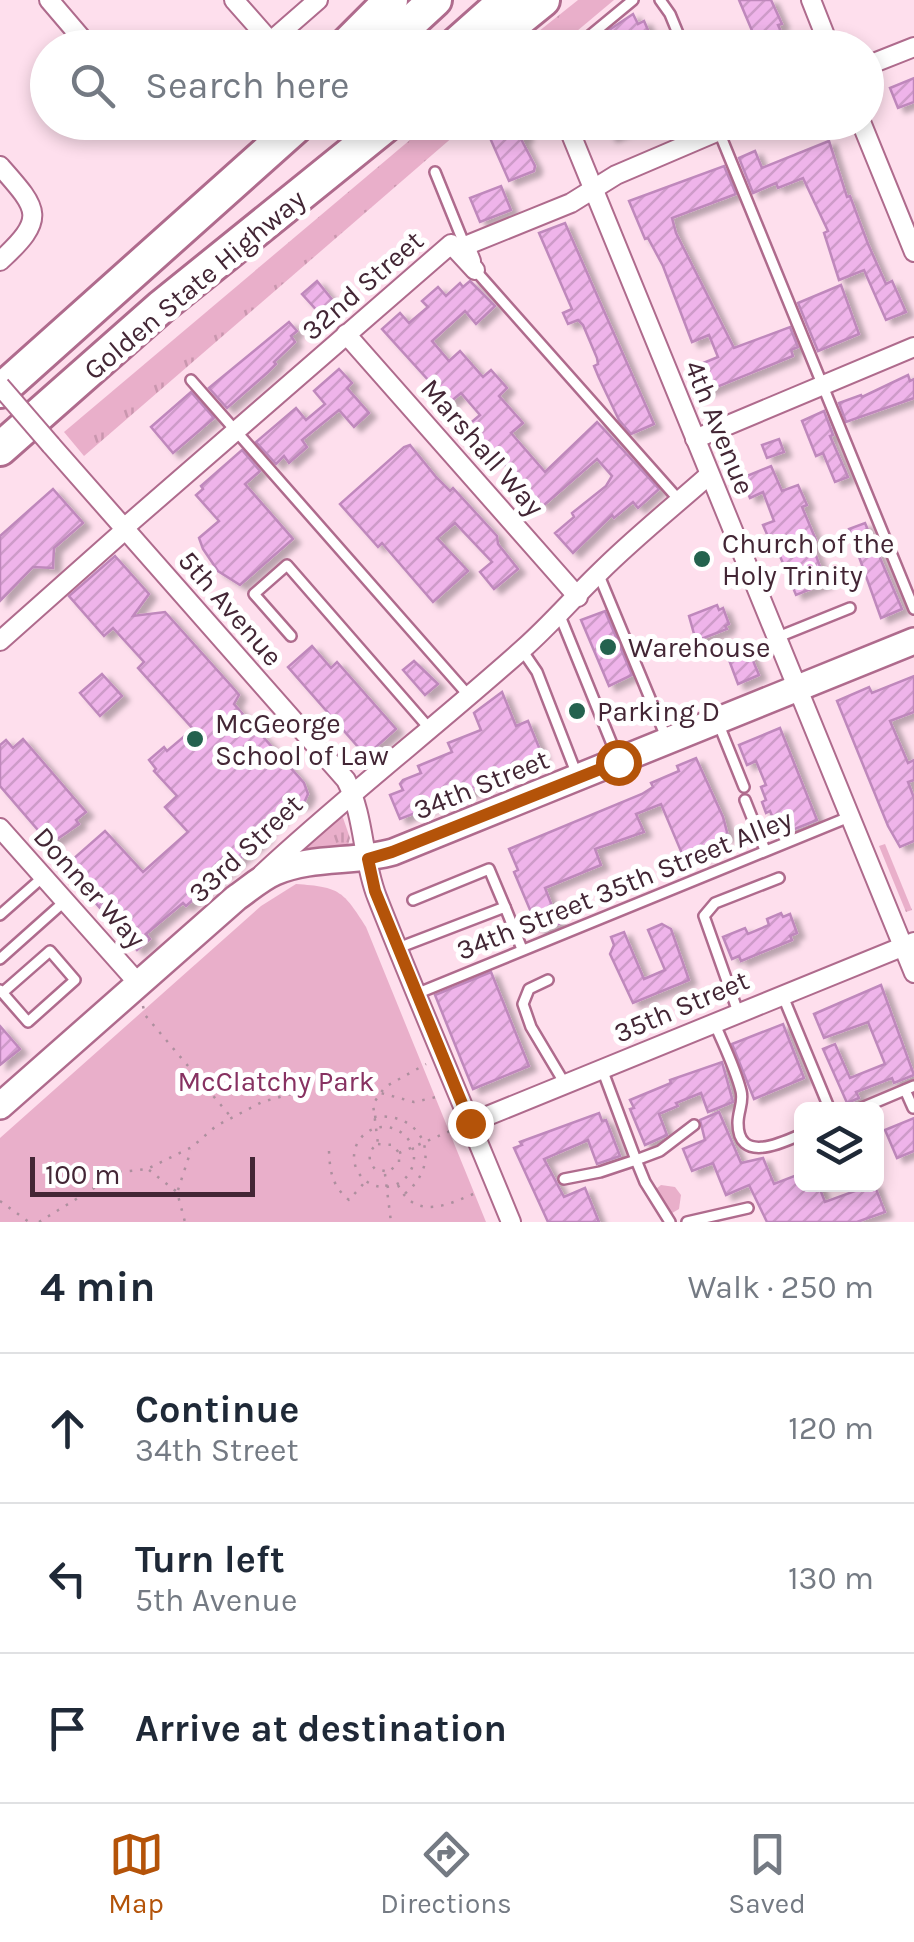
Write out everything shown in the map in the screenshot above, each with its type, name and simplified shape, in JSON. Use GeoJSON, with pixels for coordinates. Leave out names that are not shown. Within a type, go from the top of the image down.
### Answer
{"type":"FeatureCollection","features":[{"type":"Feature","properties":{"kind":"highway"},"geometry":{"type":"LineString","coordinates":[[361,30],[391,0]]}},
{"type":"Feature","properties":{"kind":"highway"},"geometry":{"type":"LineString","coordinates":[[403,30],[436,0]]}},
{"type":"Feature","properties":{"kind":"highway"},"geometry":{"type":"LineString","coordinates":[[472,30],[506,0]]}},
{"type":"Feature","properties":{"kind":"highway"},"geometry":{"type":"LineString","coordinates":[[506,30],[542,0]]}},
{"type":"Feature","properties":{"kind":"highway"},"geometry":{"type":"LineString","coordinates":[[49,348],[251,140]]}},
{"type":"Feature","properties":{"kind":"highway","name":"Golden State Highway"},"geometry":{"type":"LineString","coordinates":[[0,388],[281,140]]}},
{"type":"Feature","properties":{"kind":"highway"},"geometry":{"type":"LineString","coordinates":[[161,307],[348,140]]}},
{"type":"Feature","properties":{"kind":"highway","name":"Golden State Highway"},"geometry":{"type":"LineString","coordinates":[[0,449],[161,307],[368,140]]}},
{"type":"Feature","properties":{"kind":"street"},"geometry":{"type":"LineString","coordinates":[[49,0],[75,30]]}},
{"type":"Feature","properties":{"kind":"street"},"geometry":{"type":"LineString","coordinates":[[234,0],[256,30]]}},
{"type":"Feature","properties":{"kind":"street"},"geometry":{"type":"LineString","coordinates":[[283,30],[318,0]]}},
{"type":"Feature","properties":{"kind":"street"},"geometry":{"type":"LineString","coordinates":[[811,0],[823,30]]}},
{"type":"Feature","properties":{"kind":"street"},"geometry":{"type":"LineString","coordinates":[[884,59],[914,47]]}},
{"type":"Feature","properties":{"kind":"street","name":"4th Avenue"},"geometry":{"type":"LineString","coordinates":[[573,140],[796,688],[908,944],[914,974]]}},
{"type":"Feature","properties":{"kind":"street","name":"32nd Street"},"geometry":{"type":"LineString","coordinates":[[475,270],[465,246],[572,202],[616,175],[690,140]]}},
{"type":"Feature","properties":{"kind":"street"},"geometry":{"type":"LineString","coordinates":[[868,140],[914,252]]}},
{"type":"Feature","properties":{"kind":"street"},"geometry":{"type":"LineString","coordinates":[[0,166],[30,200],[34,220],[25,238],[0,261]]}},
{"type":"Feature","properties":{"kind":"street","name":"32nd Street"},"geometry":{"type":"LineString","coordinates":[[0,640],[451,244],[475,270]]}},
{"type":"Feature","properties":{"kind":"street","name":"Marshall Way"},"geometry":{"type":"LineString","coordinates":[[346,334],[578,597]]}},
{"type":"Feature","properties":{"kind":"street"},"geometry":{"type":"LineString","coordinates":[[695,438],[914,346]]}},
{"type":"Feature","properties":{"kind":"street","name":"5th Avenue"},"geometry":{"type":"LineString","coordinates":[[0,388],[344,778],[354,795],[375,891],[510,1222]]}},
{"type":"Feature","properties":{"kind":"street","name":"33rd Street"},"geometry":{"type":"LineString","coordinates":[[0,1106],[140,994],[335,806],[354,795],[522,650],[560,616],[598,573],[710,476]]}},
{"type":"Feature","properties":{"kind":"street","name":"34th Street"},"geometry":{"type":"LineString","coordinates":[[236,898],[263,878],[287,868],[368,859],[392,852],[914,641]]}},
{"type":"Feature","properties":{"kind":"street","name":"Donner Way"},"geometry":{"type":"LineString","coordinates":[[0,828],[140,994]]}},
{"type":"Feature","properties":{"kind":"street","name":"35th Street"},"geometry":{"type":"LineString","coordinates":[[470,1123],[908,944]]}},
{"type":"Feature","properties":{"kind":"lane"},"geometry":{"type":"LineString","coordinates":[[597,30],[633,0]]}},
{"type":"Feature","properties":{"kind":"lane"},"geometry":{"type":"LineString","coordinates":[[660,0],[677,30]]}},
{"type":"Feature","properties":{"kind":"lane"},"geometry":{"type":"LineString","coordinates":[[722,140],[914,609]]}},
{"type":"Feature","properties":{"kind":"lane"},"geometry":{"type":"LineString","coordinates":[[435,172],[465,246]]}},
{"type":"Feature","properties":{"kind":"lane"},"geometry":{"type":"LineString","coordinates":[[475,270],[584,401],[680,501]]}},
{"type":"Feature","properties":{"kind":"lane"},"geometry":{"type":"LineString","coordinates":[[192,380],[469,696]]}},
{"type":"Feature","properties":{"kind":"lane"},"geometry":{"type":"LineString","coordinates":[[292,636],[254,594],[288,565],[430,730]]}},
{"type":"Feature","properties":{"kind":"lane"},"geometry":{"type":"LineString","coordinates":[[598,573],[668,742]]}},
{"type":"Feature","properties":{"kind":"lane"},"geometry":{"type":"LineString","coordinates":[[776,638],[850,608]]}},
{"type":"Feature","properties":{"kind":"lane"},"geometry":{"type":"LineString","coordinates":[[560,616],[618,762]]}},
{"type":"Feature","properties":{"kind":"lane"},"geometry":{"type":"LineString","coordinates":[[522,650],[536,672],[578,778]]}},
{"type":"Feature","properties":{"kind":"lane"},"geometry":{"type":"LineString","coordinates":[[718,721],[744,787]]}},
{"type":"Feature","properties":{"kind":"lane"},"geometry":{"type":"LineString","coordinates":[[745,800],[765,850]]}},
{"type":"Feature","properties":{"kind":"lane","name":"34th Street 35th Street Alley"},"geometry":{"type":"LineString","coordinates":[[416,994],[850,816]]}},
{"type":"Feature","properties":{"kind":"lane"},"geometry":{"type":"LineString","coordinates":[[413,900],[489,869],[522,949]]}},
{"type":"Feature","properties":{"kind":"lane"},"geometry":{"type":"LineString","coordinates":[[0,915],[44,877]]}},
{"type":"Feature","properties":{"kind":"lane"},"geometry":{"type":"LineString","coordinates":[[738,1012],[704,916],[716,902],[779,878]]}},
{"type":"Feature","properties":{"kind":"lane"},"geometry":{"type":"LineString","coordinates":[[0,959],[65,901]]}},
{"type":"Feature","properties":{"kind":"lane"},"geometry":{"type":"LineString","coordinates":[[398,948],[505,907]]}},
{"type":"Feature","properties":{"kind":"lane"},"geometry":{"type":"LineString","coordinates":[[50,951],[75,980],[28,1022],[1,992],[50,951]]}},
{"type":"Feature","properties":{"kind":"lane"},"geometry":{"type":"LineString","coordinates":[[548,980],[529,989],[523,1004],[566,1084]]}},
{"type":"Feature","properties":{"kind":"lane"},"geometry":{"type":"LineString","coordinates":[[782,994],[827,1102]]}},
{"type":"Feature","properties":{"kind":"lane"},"geometry":{"type":"LineString","coordinates":[[714,1022],[742,1093],[738,1120],[742,1136],[752,1146],[763,1149],[794,1137]]}},
{"type":"Feature","properties":{"kind":"lane"},"geometry":{"type":"LineString","coordinates":[[602,1069],[645,1182],[670,1222]]}},
{"type":"Feature","properties":{"kind":"lane"},"geometry":{"type":"LineString","coordinates":[[876,1102],[909,1088],[913,1108]]}},
{"type":"Feature","properties":{"kind":"lane"},"geometry":{"type":"LineString","coordinates":[[564,1179],[605,1171],[660,1151],[694,1126]]}},
{"type":"Feature","properties":{"kind":"lane"},"geometry":{"type":"LineString","coordinates":[[686,1222],[748,1208]]}},
{"type":"Feature","properties":{"kind":"path"},"geometry":{"type":"LineString","coordinates":[[140,994],[146,1015],[232,1118]]}},
{"type":"Feature","properties":{"kind":"path"},"geometry":{"type":"LineString","coordinates":[[378,1144],[372,1104],[408,1071],[442,1057]]}},
{"type":"Feature","properties":{"kind":"path"},"geometry":{"type":"LineString","coordinates":[[39,1222],[120,1172],[147,1170],[192,1147],[262,1102],[312,1088],[381,1093],[414,1102],[456,1090]]}},
{"type":"Feature","properties":{"kind":"path"},"geometry":{"type":"LineString","coordinates":[[373,1117],[395,1116],[408,1122],[423,1142],[423,1174],[403,1195]]}},
{"type":"Feature","properties":{"kind":"path"},"geometry":{"type":"LineString","coordinates":[[399,1153],[470,1123]]}},
{"type":"Feature","properties":{"kind":"path"},"geometry":{"type":"LineString","coordinates":[[393,1128],[412,1146],[410,1172],[398,1184],[386,1187],[366,1181],[356,1166],[354,1156],[360,1140],[375,1129],[393,1128]]}},
{"type":"Feature","properties":{"kind":"path"},"geometry":{"type":"LineString","coordinates":[[388,1142],[399,1153],[397,1166],[384,1172],[375,1169],[370,1160],[371,1150],[378,1144],[388,1142]]}},
{"type":"Feature","properties":{"kind":"path"},"geometry":{"type":"LineString","coordinates":[[185,1222],[178,1192],[192,1147]]}},
{"type":"Feature","properties":{"kind":"path"},"geometry":{"type":"LineString","coordinates":[[329,1151],[330,1176],[340,1192],[350,1200],[366,1181]]}},
{"type":"Feature","properties":{"kind":"path"},"geometry":{"type":"LineString","coordinates":[[147,1170],[178,1192]]}},
{"type":"Feature","properties":{"kind":"path"},"geometry":{"type":"LineString","coordinates":[[384,1172],[391,1222]]}},
{"type":"Feature","properties":{"kind":"path"},"geometry":{"type":"LineString","coordinates":[[398,1184],[403,1195],[422,1208],[438,1209],[496,1185]]}},
{"type":"Feature","properties":{"kind":"path"},"geometry":{"type":"LineString","coordinates":[[0,1201],[29,1222]]}},
{"type":"Feature","properties":{"kind":"green space"},"geometry":{"type":"Polygon","coordinates":[[[578,0],[614,0],[578,30],[540,30],[578,0]]]}},
{"type":"Feature","properties":{"kind":"green space"},"geometry":{"type":"Polygon","coordinates":[[[410,140],[449,140],[84,456],[64,432],[410,140]]]}},
{"type":"Feature","properties":{"kind":"green space"},"geometry":{"type":"Polygon","coordinates":[[[341,812],[350,838],[348,845],[298,852],[341,812]]]}},
{"type":"Feature","properties":{"kind":"green space"},"geometry":{"type":"Polygon","coordinates":[[[885,844],[912,910],[906,912],[879,846],[885,844]]]}},
{"type":"Feature","properties":{"kind":"green space","name":"McClatchy Park"},"geometry":{"type":"Polygon","coordinates":[[[296,884],[339,893],[366,927],[486,1222],[0,1222],[0,1138],[261,906],[296,884]]]}},
{"type":"Feature","properties":{"kind":"green space"},"geometry":{"type":"Polygon","coordinates":[[[661,1185],[675,1187],[681,1195],[679,1209],[667,1216],[652,1192],[661,1185]]]}},
{"type":"Feature","properties":{"kind":"building"},"geometry":{"type":"Polygon","coordinates":[[[739,0],[771,0],[782,24],[778,25],[780,30],[752,30],[739,0]]]}},
{"type":"Feature","properties":{"kind":"building"},"geometry":{"type":"Polygon","coordinates":[[[633,14],[638,24],[644,21],[648,30],[609,30],[633,14]]]}},
{"type":"Feature","properties":{"kind":"building"},"geometry":{"type":"Polygon","coordinates":[[[914,78],[914,102],[898,108],[890,88],[914,78]]]}},
{"type":"Feature","properties":{"kind":"building"},"geometry":{"type":"Polygon","coordinates":[[[491,140],[522,140],[535,166],[534,171],[509,181],[491,140]]]}},
{"type":"Feature","properties":{"kind":"building"},"geometry":{"type":"Polygon","coordinates":[[[829,141],[847,197],[850,196],[886,284],[892,281],[906,312],[886,320],[864,270],[839,280],[824,233],[828,231],[803,178],[753,193],[739,158],[755,151],[762,168],[829,141]]]}},
{"type":"Feature","properties":{"kind":"building"},"geometry":{"type":"Polygon","coordinates":[[[724,166],[736,194],[672,218],[676,233],[734,348],[790,327],[798,347],[791,350],[793,356],[707,391],[696,366],[718,357],[709,335],[692,342],[663,266],[648,238],[645,239],[629,201],[724,166]]]}},
{"type":"Feature","properties":{"kind":"building"},"geometry":{"type":"Polygon","coordinates":[[[501,186],[511,210],[480,222],[470,198],[501,186]]]}},
{"type":"Feature","properties":{"kind":"building"},"geometry":{"type":"Polygon","coordinates":[[[565,223],[654,424],[631,434],[619,420],[599,378],[594,366],[598,364],[597,358],[583,325],[578,320],[568,324],[563,313],[572,309],[539,233],[565,223]]]}},
{"type":"Feature","properties":{"kind":"building"},"geometry":{"type":"Polygon","coordinates":[[[317,281],[334,302],[321,315],[302,294],[317,281]]]}},
{"type":"Feature","properties":{"kind":"building"},"geometry":{"type":"Polygon","coordinates":[[[470,281],[495,306],[476,324],[465,311],[432,341],[449,361],[460,351],[483,377],[491,370],[507,388],[499,396],[523,423],[511,433],[545,472],[597,422],[659,489],[638,508],[633,502],[614,518],[612,515],[573,553],[555,533],[612,476],[597,459],[543,506],[468,425],[480,415],[461,393],[449,403],[382,329],[400,313],[409,323],[428,307],[422,301],[438,287],[446,296],[460,283],[463,287],[470,281]]]}},
{"type":"Feature","properties":{"kind":"building"},"geometry":{"type":"Polygon","coordinates":[[[841,285],[859,334],[818,351],[798,303],[841,285]]]}},
{"type":"Feature","properties":{"kind":"building"},"geometry":{"type":"Polygon","coordinates":[[[289,322],[297,331],[291,336],[295,342],[227,408],[209,388],[289,322]]]}},
{"type":"Feature","properties":{"kind":"building"},"geometry":{"type":"Polygon","coordinates":[[[339,369],[352,383],[347,388],[369,413],[354,427],[339,410],[302,440],[307,447],[289,463],[284,456],[276,464],[256,442],[296,408],[306,420],[325,404],[314,391],[339,369]]]}},
{"type":"Feature","properties":{"kind":"building"},"geometry":{"type":"Polygon","coordinates":[[[908,375],[910,381],[914,379],[914,398],[846,422],[839,403],[862,397],[908,375]]]}},
{"type":"Feature","properties":{"kind":"building"},"geometry":{"type":"Polygon","coordinates":[[[191,392],[214,418],[173,453],[151,427],[191,392]]]}},
{"type":"Feature","properties":{"kind":"building"},"geometry":{"type":"Polygon","coordinates":[[[824,411],[848,477],[835,482],[823,453],[816,456],[802,421],[824,411]]]}},
{"type":"Feature","properties":{"kind":"building"},"geometry":{"type":"Polygon","coordinates":[[[779,439],[784,452],[767,458],[762,445],[779,439]]]}},
{"type":"Feature","properties":{"kind":"building"},"geometry":{"type":"Polygon","coordinates":[[[410,445],[436,477],[450,491],[453,488],[497,536],[498,544],[518,569],[494,589],[480,572],[492,562],[455,523],[437,538],[468,571],[433,602],[382,543],[378,547],[340,504],[410,445]]]}},
{"type":"Feature","properties":{"kind":"building"},"geometry":{"type":"Polygon","coordinates":[[[242,450],[260,471],[245,484],[293,539],[240,585],[218,571],[203,549],[199,538],[219,521],[196,495],[242,450]]]}},
{"type":"Feature","properties":{"kind":"building"},"geometry":{"type":"Polygon","coordinates":[[[771,466],[782,491],[798,485],[807,505],[802,507],[816,540],[811,542],[826,583],[796,595],[763,525],[774,521],[763,492],[750,498],[742,478],[771,466]]]}},
{"type":"Feature","properties":{"kind":"building"},"geometry":{"type":"Polygon","coordinates":[[[53,489],[83,523],[54,548],[53,568],[33,567],[0,601],[0,536],[53,489]]]}},
{"type":"Feature","properties":{"kind":"building"},"geometry":{"type":"Polygon","coordinates":[[[865,523],[902,609],[881,618],[849,529],[865,523]]]}},
{"type":"Feature","properties":{"kind":"building"},"geometry":{"type":"Polygon","coordinates":[[[115,556],[149,594],[133,616],[165,612],[239,695],[234,704],[304,783],[308,794],[304,803],[292,807],[264,833],[266,836],[186,906],[183,903],[146,934],[150,939],[137,950],[64,867],[105,831],[143,872],[188,832],[165,807],[177,796],[149,760],[164,747],[167,751],[193,729],[138,668],[144,662],[113,628],[104,636],[69,596],[115,556]]]}},
{"type":"Feature","properties":{"kind":"building"},"geometry":{"type":"Polygon","coordinates":[[[717,605],[719,610],[723,608],[727,629],[696,641],[689,616],[717,605]]]}},
{"type":"Feature","properties":{"kind":"building","name":"Warehouse"},"geometry":{"type":"Polygon","coordinates":[[[605,611],[632,675],[609,686],[581,620],[605,611]]]}},
{"type":"Feature","properties":{"kind":"building"},"geometry":{"type":"Polygon","coordinates":[[[746,644],[759,675],[738,684],[726,652],[746,644]]]}},
{"type":"Feature","properties":{"kind":"building"},"geometry":{"type":"Polygon","coordinates":[[[312,646],[331,668],[337,662],[396,729],[366,756],[288,667],[312,646]]]}},
{"type":"Feature","properties":{"kind":"building"},"geometry":{"type":"Polygon","coordinates":[[[414,661],[438,684],[425,695],[403,670],[414,661]]]}},
{"type":"Feature","properties":{"kind":"building"},"geometry":{"type":"Polygon","coordinates":[[[102,674],[122,696],[100,716],[80,693],[102,674]]]}},
{"type":"Feature","properties":{"kind":"building"},"geometry":{"type":"Polygon","coordinates":[[[914,676],[914,712],[890,721],[908,763],[914,760],[914,780],[908,782],[914,798],[914,841],[900,847],[837,701],[869,687],[872,693],[914,676]]]}},
{"type":"Feature","properties":{"kind":"building"},"geometry":{"type":"Polygon","coordinates":[[[502,692],[516,726],[528,721],[543,757],[488,780],[490,784],[400,819],[390,795],[403,790],[403,780],[421,773],[418,766],[452,752],[448,743],[481,730],[474,713],[502,692]]]}},
{"type":"Feature","properties":{"kind":"building"},"geometry":{"type":"Polygon","coordinates":[[[780,728],[817,820],[780,835],[762,802],[766,800],[761,787],[766,785],[756,761],[747,765],[739,745],[780,728]]]}},
{"type":"Feature","properties":{"kind":"building"},"geometry":{"type":"Polygon","coordinates":[[[23,739],[86,812],[76,820],[79,824],[50,844],[0,786],[0,745],[6,740],[13,748],[23,739]]]}},
{"type":"Feature","properties":{"kind":"building"},"geometry":{"type":"Polygon","coordinates":[[[696,758],[728,836],[706,845],[710,853],[696,859],[693,852],[683,856],[661,804],[636,814],[644,832],[595,849],[601,865],[545,888],[559,924],[539,931],[514,872],[518,870],[509,849],[642,794],[653,787],[651,783],[679,771],[677,766],[696,758]]]}},
{"type":"Feature","properties":{"kind":"building"},"geometry":{"type":"Polygon","coordinates":[[[781,913],[783,917],[790,914],[797,933],[790,936],[792,940],[741,961],[739,956],[732,959],[723,937],[745,928],[748,934],[769,925],[767,919],[781,913]]]}},
{"type":"Feature","properties":{"kind":"building"},"geometry":{"type":"Polygon","coordinates":[[[662,924],[671,929],[689,980],[633,1003],[610,954],[614,945],[611,937],[624,932],[644,979],[665,970],[648,930],[662,924]]]}},
{"type":"Feature","properties":{"kind":"building"},"geometry":{"type":"Polygon","coordinates":[[[491,972],[529,1066],[473,1089],[435,995],[491,972]]]}},
{"type":"Feature","properties":{"kind":"building"},"geometry":{"type":"Polygon","coordinates":[[[881,985],[914,1075],[894,1083],[892,1078],[856,1092],[859,1098],[847,1102],[823,1049],[835,1044],[850,1078],[885,1064],[868,1022],[824,1038],[814,1014],[881,985]]]}},
{"type":"Feature","properties":{"kind":"building"},"geometry":{"type":"Polygon","coordinates":[[[783,1024],[804,1078],[754,1099],[732,1044],[783,1024]]]}},
{"type":"Feature","properties":{"kind":"building"},"geometry":{"type":"Polygon","coordinates":[[[0,1026],[20,1049],[0,1065],[0,1026]]]}},
{"type":"Feature","properties":{"kind":"building"},"geometry":{"type":"Polygon","coordinates":[[[722,1062],[733,1102],[708,1112],[701,1093],[676,1103],[678,1106],[659,1114],[667,1135],[645,1145],[630,1100],[671,1083],[670,1080],[722,1062]]]}},
{"type":"Feature","properties":{"kind":"building"},"geometry":{"type":"Polygon","coordinates":[[[719,1112],[741,1163],[763,1158],[774,1184],[794,1176],[794,1192],[821,1192],[825,1202],[852,1192],[877,1192],[885,1212],[857,1222],[767,1222],[749,1185],[726,1195],[713,1163],[692,1171],[683,1149],[705,1140],[700,1120],[719,1112]]]}},
{"type":"Feature","properties":{"kind":"building"},"geometry":{"type":"Polygon","coordinates":[[[599,1113],[602,1121],[606,1120],[620,1156],[597,1164],[588,1140],[544,1159],[564,1197],[585,1188],[599,1222],[548,1222],[514,1148],[522,1145],[520,1142],[599,1113]]]}},
{"type":"Feature","properties":{"kind":"building"},"geometry":{"type":"Polygon","coordinates":[[[914,1118],[914,1151],[897,1158],[885,1130],[914,1118]]]}},
{"type":"Feature","properties":{"kind":"place","name":"Church of the Holy Trinity"},"geometry":{"type":"Point","coordinates":[702,559]}},
{"type":"Feature","properties":{"kind":"place","name":"Warehouse"},"geometry":{"type":"Point","coordinates":[608,647]}},
{"type":"Feature","properties":{"kind":"place","name":"Parking D"},"geometry":{"type":"Point","coordinates":[577,711]}},
{"type":"Feature","properties":{"kind":"place","name":"McGeorge School of Law"},"geometry":{"type":"Point","coordinates":[195,739]}},
{"type":"Feature","properties":{"kind":"route"},"geometry":{"type":"LineString","coordinates":[[470,1123],[375,891],[368,859],[618,762]]}}]}
